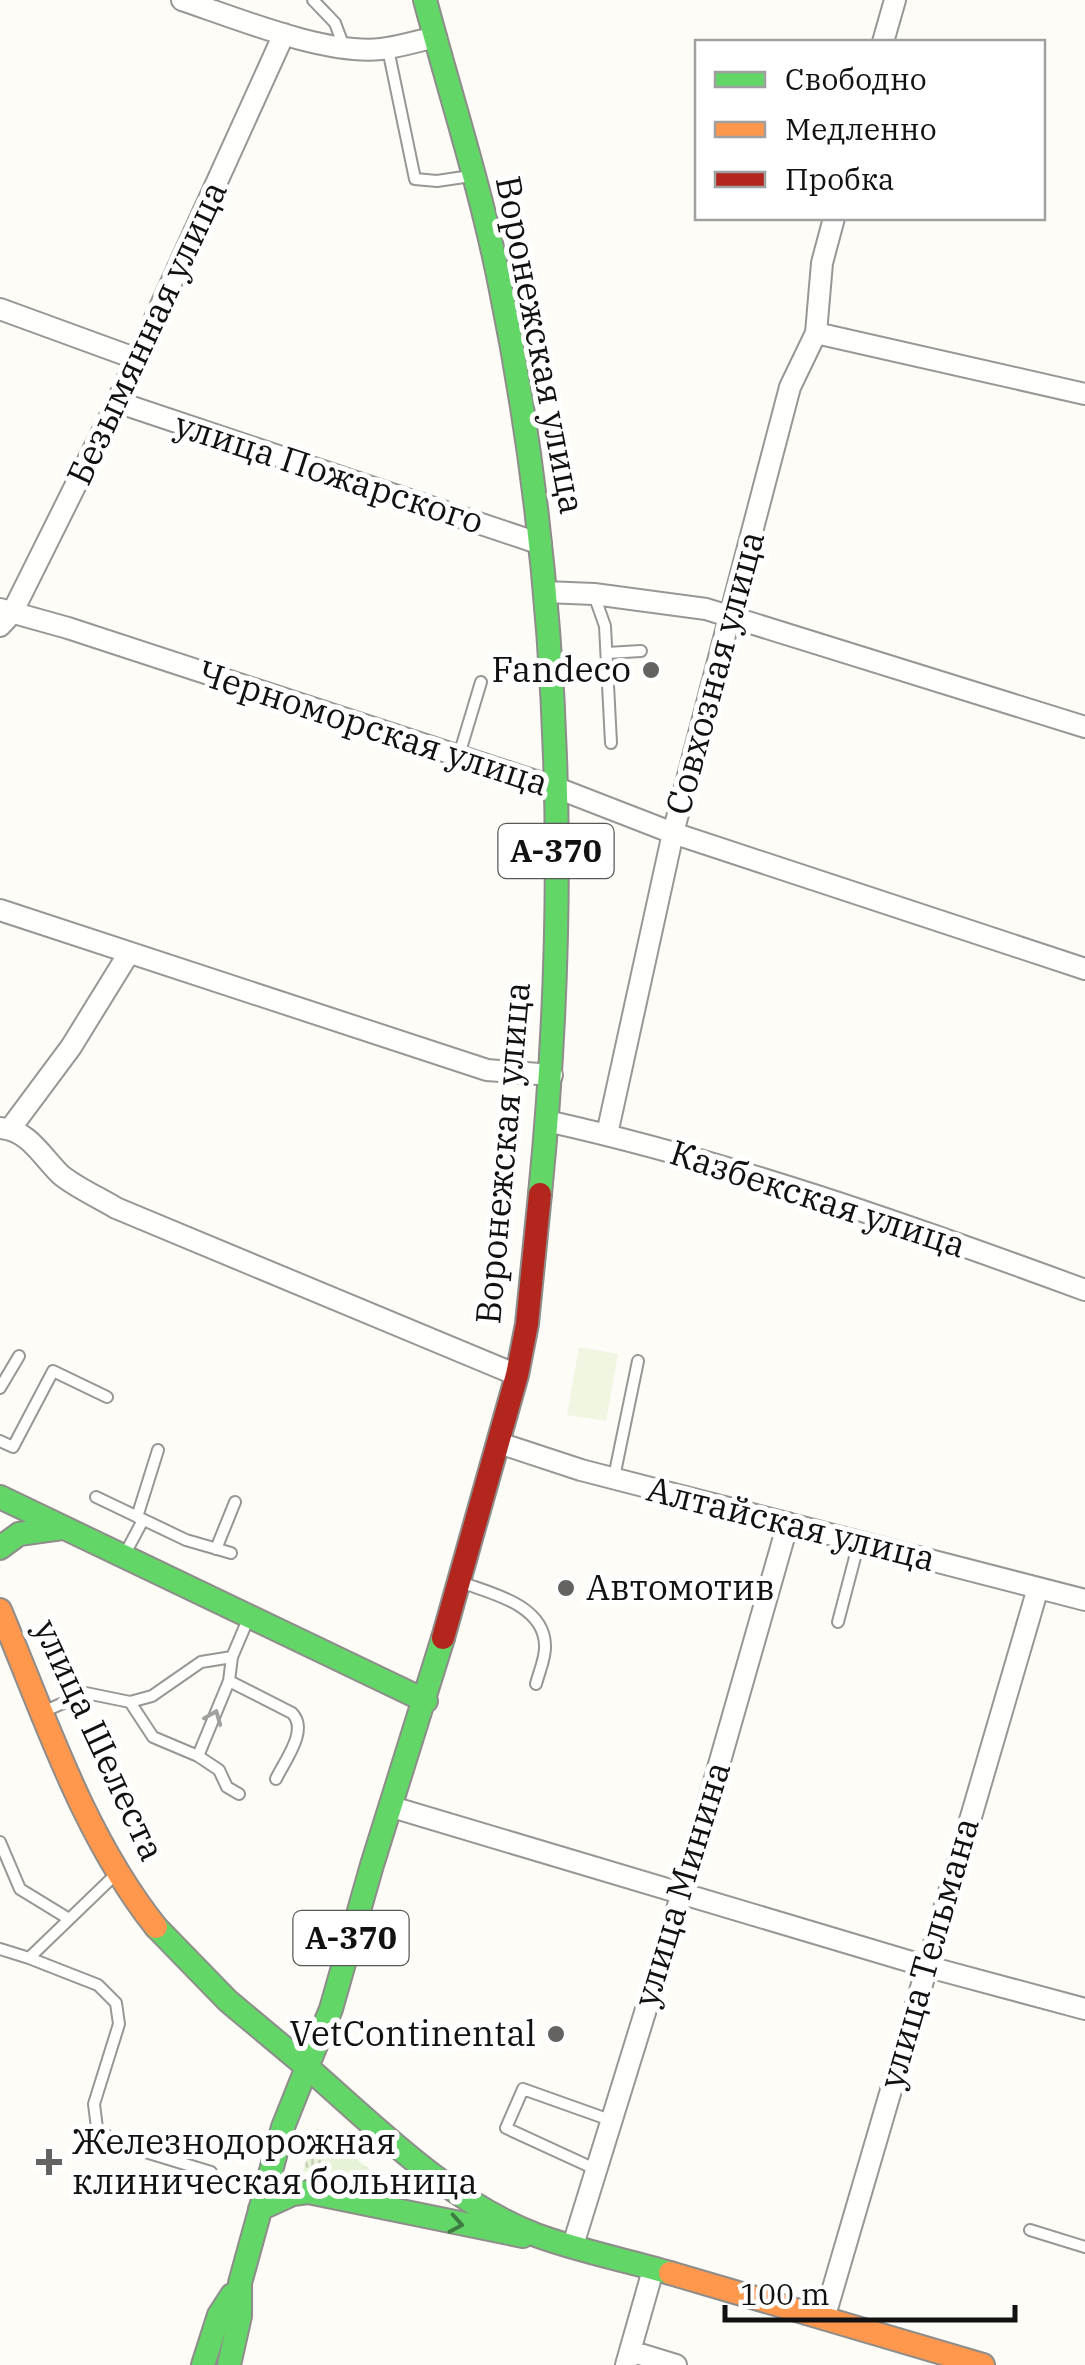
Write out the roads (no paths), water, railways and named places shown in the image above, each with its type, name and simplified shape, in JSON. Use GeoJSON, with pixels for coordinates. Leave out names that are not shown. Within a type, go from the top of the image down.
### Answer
{"type":"FeatureCollection","features":[{"type":"Feature","properties":{"kind":"main road","name":"Воронежская улица"},"geometry":{"type":"LineString","coordinates":[[229,2365],[240,2316],[240,2283],[283,2127],[332,2009],[372,1865],[426,1700],[516,1375],[527,1324],[552,1075],[557,788],[540,544],[513,353],[474,175],[425,0]]}},
{"type":"Feature","properties":{"kind":"main road"},"geometry":{"type":"LineString","coordinates":[[0,1497],[426,1700]]}},
{"type":"Feature","properties":{"kind":"main road"},"geometry":{"type":"LineString","coordinates":[[0,1548],[19,1534],[63,1528]]}},
{"type":"Feature","properties":{"kind":"main road","name":"улица Шелеста"},"geometry":{"type":"LineString","coordinates":[[0,1610],[118,1872],[157,1926],[268,2038],[464,2195],[545,2240]]}},
{"type":"Feature","properties":{"kind":"main road"},"geometry":{"type":"LineString","coordinates":[[260,2209],[293,2194],[308,2192],[431,2220],[573,2245],[983,2365]]}},
{"type":"Feature","properties":{"kind":"main road","name":"Воронежская улица"},"geometry":{"type":"LineString","coordinates":[[203,2365],[219,2314],[240,2283]]}},
{"type":"Feature","properties":{"kind":"street"},"geometry":{"type":"LineString","coordinates":[[182,0],[284,34],[344,46],[388,48],[436,36]]}},
{"type":"Feature","properties":{"kind":"street"},"geometry":{"type":"LineString","coordinates":[[884,40],[895,0]]}},
{"type":"Feature","properties":{"kind":"street","name":"Безымянная улица"},"geometry":{"type":"LineString","coordinates":[[4,616],[117,402],[284,34]]}},
{"type":"Feature","properties":{"kind":"street","name":"Совхозная улица"},"geometry":{"type":"LineString","coordinates":[[607,1134],[672,833],[790,387],[816,333],[822,263],[833,220]]}},
{"type":"Feature","properties":{"kind":"street"},"geometry":{"type":"LineString","coordinates":[[0,309],[137,359]]}},
{"type":"Feature","properties":{"kind":"street"},"geometry":{"type":"LineString","coordinates":[[816,333],[1085,394]]}},
{"type":"Feature","properties":{"kind":"street","name":"улица Пожарского"},"geometry":{"type":"LineString","coordinates":[[117,402],[540,544]]}},
{"type":"Feature","properties":{"kind":"street"},"geometry":{"type":"LineString","coordinates":[[545,592],[662,602],[729,616],[1085,726]]}},
{"type":"Feature","properties":{"kind":"street","name":"Черноморская улица"},"geometry":{"type":"LineString","coordinates":[[4,616],[68,628],[557,788],[672,833],[1085,969]]}},
{"type":"Feature","properties":{"kind":"street"},"geometry":{"type":"LineString","coordinates":[[0,910],[487,1070],[552,1075]]}},
{"type":"Feature","properties":{"kind":"street"},"geometry":{"type":"LineString","coordinates":[[129,953],[71,1047],[5,1128],[38,1148],[62,1175],[116,1208],[516,1375]]}},
{"type":"Feature","properties":{"kind":"street","name":"Казбекская улица"},"geometry":{"type":"LineString","coordinates":[[547,1121],[806,1190],[1085,1290]]}},
{"type":"Feature","properties":{"kind":"street","name":"Алтайская улица"},"geometry":{"type":"LineString","coordinates":[[498,1443],[614,1478],[1085,1600]]}},
{"type":"Feature","properties":{"kind":"street","name":"улица Минина"},"geometry":{"type":"LineString","coordinates":[[573,2245],[788,1523]]}},
{"type":"Feature","properties":{"kind":"street","name":"улица Тельмана"},"geometry":{"type":"LineString","coordinates":[[824,2320],[924,1966],[1038,1588]]}},
{"type":"Feature","properties":{"kind":"street"},"geometry":{"type":"LineString","coordinates":[[392,1807],[924,1966],[1085,2009]]}},
{"type":"Feature","properties":{"kind":"street"},"geometry":{"type":"LineString","coordinates":[[653,2270],[628,2358],[676,2365]]}},
{"type":"Feature","properties":{"kind":"lane"},"geometry":{"type":"LineString","coordinates":[[313,0],[334,22],[344,46]]}},
{"type":"Feature","properties":{"kind":"lane"},"geometry":{"type":"LineString","coordinates":[[388,48],[416,179],[437,182],[474,175]]}},
{"type":"Feature","properties":{"kind":"lane"},"geometry":{"type":"LineString","coordinates":[[594,594],[604,616],[611,743]]}},
{"type":"Feature","properties":{"kind":"lane"},"geometry":{"type":"LineString","coordinates":[[607,652],[641,651]]}},
{"type":"Feature","properties":{"kind":"lane"},"geometry":{"type":"LineString","coordinates":[[458,756],[480,682]]}},
{"type":"Feature","properties":{"kind":"lane"},"geometry":{"type":"LineString","coordinates":[[0,1388],[19,1356]]}},
{"type":"Feature","properties":{"kind":"lane"},"geometry":{"type":"LineString","coordinates":[[614,1478],[638,1361]]}},
{"type":"Feature","properties":{"kind":"lane"},"geometry":{"type":"LineString","coordinates":[[0,1442],[13,1447],[53,1371],[107,1397]]}},
{"type":"Feature","properties":{"kind":"lane"},"geometry":{"type":"LineString","coordinates":[[123,1558],[140,1518],[158,1450]]}},
{"type":"Feature","properties":{"kind":"lane"},"geometry":{"type":"LineString","coordinates":[[96,1497],[186,1540],[231,1553]]}},
{"type":"Feature","properties":{"kind":"lane"},"geometry":{"type":"LineString","coordinates":[[216,1548],[236,1502]]}},
{"type":"Feature","properties":{"kind":"lane"},"geometry":{"type":"LineString","coordinates":[[838,1622],[859,1541]]}},
{"type":"Feature","properties":{"kind":"lane"},"geometry":{"type":"LineString","coordinates":[[460,1582],[512,1601],[528,1612],[545,1638],[546,1649],[536,1684]]}},
{"type":"Feature","properties":{"kind":"lane"},"geometry":{"type":"LineString","coordinates":[[198,1756],[229,1681],[232,1657],[249,1616]]}},
{"type":"Feature","properties":{"kind":"lane"},"geometry":{"type":"LineString","coordinates":[[44,1711],[86,1693],[130,1702],[168,1688],[209,1659],[232,1657]]}},
{"type":"Feature","properties":{"kind":"lane"},"geometry":{"type":"LineString","coordinates":[[229,1681],[299,1720],[300,1730],[276,1778]]}},
{"type":"Feature","properties":{"kind":"lane"},"geometry":{"type":"LineString","coordinates":[[130,1702],[153,1738],[198,1756],[219,1770],[227,1787],[238,1794]]}},
{"type":"Feature","properties":{"kind":"lane"},"geometry":{"type":"LineString","coordinates":[[0,1842],[20,1889],[69,1920]]}},
{"type":"Feature","properties":{"kind":"lane"},"geometry":{"type":"LineString","coordinates":[[30,1958],[118,1872]]}},
{"type":"Feature","properties":{"kind":"lane"},"geometry":{"type":"LineString","coordinates":[[0,1949],[98,1984],[116,2003],[119,2024],[94,2104],[97,2128],[116,2143],[211,2172]]}},
{"type":"Feature","properties":{"kind":"lane"},"geometry":{"type":"LineString","coordinates":[[595,2169],[506,2128],[523,2089],[610,2120]]}},
{"type":"Feature","properties":{"kind":"lane"},"geometry":{"type":"LineString","coordinates":[[1030,2230],[1085,2247]]}},
{"type":"Feature","properties":{"kind":"place","name":"Fandeco"},"geometry":{"type":"Point","coordinates":[651,670]}},
{"type":"Feature","properties":{"kind":"place","name":"Автомотив"},"geometry":{"type":"Point","coordinates":[566,1588]}},
{"type":"Feature","properties":{"kind":"place","name":"VetContinental"},"geometry":{"type":"Point","coordinates":[556,2034]}},
{"type":"Feature","properties":{"kind":"place","name":"Железнодорожная клиническая больница"},"geometry":{"type":"Point","coordinates":[49,2162]}}]}
